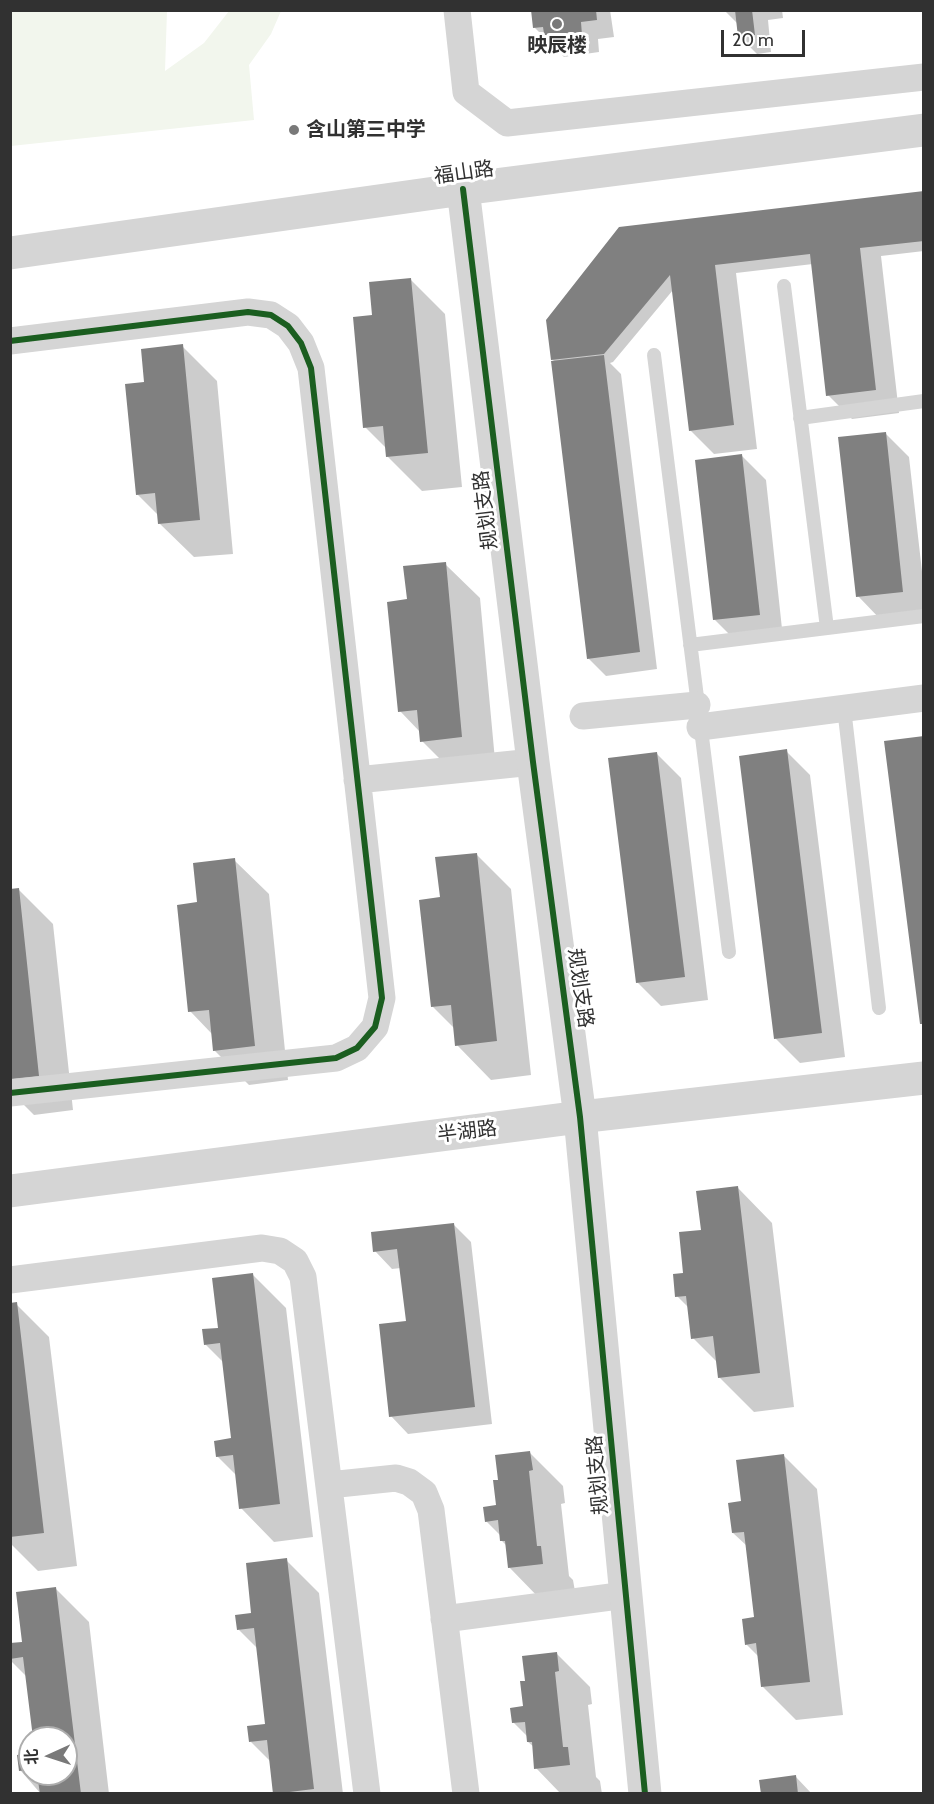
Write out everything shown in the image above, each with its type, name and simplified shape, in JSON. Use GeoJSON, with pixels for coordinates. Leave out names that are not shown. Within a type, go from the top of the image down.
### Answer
{"type":"FeatureCollection","features":[{"type":"Feature","properties":{"kind":"street"},"geometry":{"type":"LineString","coordinates":[[457,10],[466,92],[507,123],[924,77]]}},
{"type":"Feature","properties":{"kind":"street","name":"福山路"},"geometry":{"type":"LineString","coordinates":[[10,253],[463,189],[924,130]]}},
{"type":"Feature","properties":{"kind":"street","name":"规划支路"},"geometry":{"type":"LineString","coordinates":[[463,189],[533,762],[580,1117],[645,1794]]}},
{"type":"Feature","properties":{"kind":"street"},"geometry":{"type":"LineString","coordinates":[[10,341],[248,312],[271,315],[288,326],[301,343],[310,368],[382,998],[375,1026],[357,1048],[336,1058],[10,1093]]}},
{"type":"Feature","properties":{"kind":"street"},"geometry":{"type":"LineString","coordinates":[[583,716],[699,716],[844,708],[924,698]]}},
{"type":"Feature","properties":{"kind":"street"},"geometry":{"type":"LineString","coordinates":[[357,780],[533,762]]}},
{"type":"Feature","properties":{"kind":"street","name":"半湖路"},"geometry":{"type":"LineString","coordinates":[[10,1191],[580,1117],[924,1078]]}},
{"type":"Feature","properties":{"kind":"street"},"geometry":{"type":"LineString","coordinates":[[10,1280],[261,1248],[280,1251],[295,1260],[303,1277],[367,1794]]}},
{"type":"Feature","properties":{"kind":"street"},"geometry":{"type":"LineString","coordinates":[[329,1485],[396,1478],[409,1482],[424,1494],[431,1510],[466,1794]]}},
{"type":"Feature","properties":{"kind":"street"},"geometry":{"type":"LineString","coordinates":[[444,1619],[626,1595]]}},
{"type":"Feature","properties":{"kind":"lane"},"geometry":{"type":"LineString","coordinates":[[784,286],[827,628]]}},
{"type":"Feature","properties":{"kind":"lane"},"geometry":{"type":"LineString","coordinates":[[654,356],[729,952]]}},
{"type":"Feature","properties":{"kind":"lane"},"geometry":{"type":"LineString","coordinates":[[800,418],[924,401]]}},
{"type":"Feature","properties":{"kind":"lane"},"geometry":{"type":"LineString","coordinates":[[690,645],[924,616]]}},
{"type":"Feature","properties":{"kind":"lane"},"geometry":{"type":"LineString","coordinates":[[844,708],[879,1008]]}},
{"type":"Feature","properties":{"kind":"shaded area"},"geometry":{"type":"Polygon","coordinates":[[[10,11],[167,11],[165,71],[204,43],[229,11],[281,11],[271,34],[249,65],[254,120],[11,146],[10,11]]]}},
{"type":"Feature","properties":{"kind":"building","name":"映辰楼"},"geometry":{"type":"Polygon","coordinates":[[[531,10],[596,10],[597,20],[581,22],[582,35],[545,40],[543,27],[533,28],[531,10]]]}},
{"type":"Feature","properties":{"kind":"building"},"geometry":{"type":"Polygon","coordinates":[[[735,10],[752,10],[755,35],[738,37],[735,10]]]}},
{"type":"Feature","properties":{"kind":"building"},"geometry":{"type":"Polygon","coordinates":[[[924,191],[924,241],[860,248],[876,390],[826,396],[810,254],[715,265],[734,425],[689,431],[670,275],[604,354],[551,360],[546,320],[619,227],[924,191]]]}},
{"type":"Feature","properties":{"kind":"building"},"geometry":{"type":"Polygon","coordinates":[[[411,278],[428,453],[386,457],[383,426],[363,428],[353,317],[372,315],[369,282],[411,278]]]}},
{"type":"Feature","properties":{"kind":"building"},"geometry":{"type":"Polygon","coordinates":[[[183,344],[200,520],[158,524],[155,493],[136,495],[125,384],[144,382],[141,349],[183,344]]]}},
{"type":"Feature","properties":{"kind":"building"},"geometry":{"type":"Polygon","coordinates":[[[604,355],[640,652],[587,659],[551,361],[604,355]]]}},
{"type":"Feature","properties":{"kind":"building"},"geometry":{"type":"Polygon","coordinates":[[[886,432],[903,592],[856,597],[838,437],[886,432]]]}},
{"type":"Feature","properties":{"kind":"building"},"geometry":{"type":"Polygon","coordinates":[[[742,454],[760,615],[713,620],[695,460],[742,454]]]}},
{"type":"Feature","properties":{"kind":"building"},"geometry":{"type":"Polygon","coordinates":[[[446,562],[462,737],[420,742],[417,710],[398,712],[387,602],[407,599],[403,566],[446,562]]]}},
{"type":"Feature","properties":{"kind":"building"},"geometry":{"type":"Polygon","coordinates":[[[924,736],[924,1024],[920,1024],[884,741],[924,736]]]}},
{"type":"Feature","properties":{"kind":"building"},"geometry":{"type":"Polygon","coordinates":[[[787,749],[822,1033],[774,1039],[739,756],[787,749]]]}},
{"type":"Feature","properties":{"kind":"building"},"geometry":{"type":"Polygon","coordinates":[[[657,752],[685,977],[636,983],[608,758],[657,752]]]}},
{"type":"Feature","properties":{"kind":"building"},"geometry":{"type":"Polygon","coordinates":[[[477,853],[497,1041],[455,1046],[451,1005],[431,1007],[419,900],[440,897],[435,857],[477,853]]]}},
{"type":"Feature","properties":{"kind":"building"},"geometry":{"type":"Polygon","coordinates":[[[235,858],[255,1046],[213,1051],[209,1010],[188,1012],[177,905],[197,902],[193,863],[235,858]]]}},
{"type":"Feature","properties":{"kind":"building"},"geometry":{"type":"Polygon","coordinates":[[[19,888],[39,1076],[10,1079],[10,889],[19,888]]]}},
{"type":"Feature","properties":{"kind":"building"},"geometry":{"type":"Polygon","coordinates":[[[738,1186],[760,1373],[718,1378],[713,1336],[691,1339],[686,1296],[675,1297],[673,1274],[683,1273],[679,1232],[701,1230],[696,1191],[738,1186]]]}},
{"type":"Feature","properties":{"kind":"building"},"geometry":{"type":"Polygon","coordinates":[[[454,1223],[475,1407],[389,1417],[379,1324],[406,1321],[397,1249],[373,1252],[371,1232],[454,1223]]]}},
{"type":"Feature","properties":{"kind":"building"},"geometry":{"type":"Polygon","coordinates":[[[253,1273],[280,1504],[239,1509],[233,1455],[216,1457],[214,1441],[231,1438],[220,1343],[204,1345],[202,1329],[218,1328],[212,1278],[253,1273]]]}},
{"type":"Feature","properties":{"kind":"building"},"geometry":{"type":"Polygon","coordinates":[[[17,1302],[44,1533],[10,1537],[10,1303],[17,1302]]]}},
{"type":"Feature","properties":{"kind":"building"},"geometry":{"type":"Polygon","coordinates":[[[530,1451],[533,1470],[529,1471],[537,1546],[541,1546],[543,1564],[508,1568],[505,1541],[500,1541],[498,1520],[485,1522],[483,1507],[496,1505],[493,1480],[498,1480],[495,1455],[530,1451]]]}},
{"type":"Feature","properties":{"kind":"building"},"geometry":{"type":"Polygon","coordinates":[[[784,1454],[810,1682],[761,1687],[756,1643],[745,1645],[742,1619],[754,1617],[744,1532],[732,1533],[728,1503],[741,1501],[736,1460],[784,1454]]]}},
{"type":"Feature","properties":{"kind":"building"},"geometry":{"type":"Polygon","coordinates":[[[287,1558],[314,1789],[273,1794],[267,1740],[249,1742],[247,1726],[265,1724],[254,1628],[237,1630],[235,1615],[251,1613],[246,1563],[287,1558]]]}},
{"type":"Feature","properties":{"kind":"building"},"geometry":{"type":"Polygon","coordinates":[[[56,1587],[73,1726],[32,1726],[23,1657],[10,1659],[10,1643],[22,1642],[16,1592],[56,1587]]]}},
{"type":"Feature","properties":{"kind":"building"},"geometry":{"type":"Polygon","coordinates":[[[557,1652],[559,1671],[555,1672],[563,1747],[568,1747],[570,1765],[534,1769],[532,1742],[527,1742],[525,1722],[512,1723],[510,1708],[523,1706],[520,1681],[525,1681],[522,1656],[557,1652]]]}},
{"type":"Feature","properties":{"kind":"building"},"geometry":{"type":"Polygon","coordinates":[[[78,1769],[81,1794],[40,1794],[39,1786],[78,1786],[78,1769]]]}},
{"type":"Feature","properties":{"kind":"building"},"geometry":{"type":"Polygon","coordinates":[[[796,1775],[798,1794],[761,1794],[759,1780],[796,1775]]]}},
{"type":"Feature","properties":{"kind":"cycle path"},"geometry":{"type":"LineString","coordinates":[[463,189],[533,762],[580,1117],[645,1794]]}},
{"type":"Feature","properties":{"kind":"cycle path"},"geometry":{"type":"LineString","coordinates":[[10,341],[248,312],[271,315],[288,326],[301,343],[311,368],[382,998],[375,1027],[357,1048],[336,1058],[10,1093]]}},
{"type":"Feature","properties":{"kind":"place","name":"映辰楼"},"geometry":{"type":"Point","coordinates":[557,24]}},
{"type":"Feature","properties":{"kind":"place","name":"含山第三中学"},"geometry":{"type":"Point","coordinates":[294,130]}}]}
